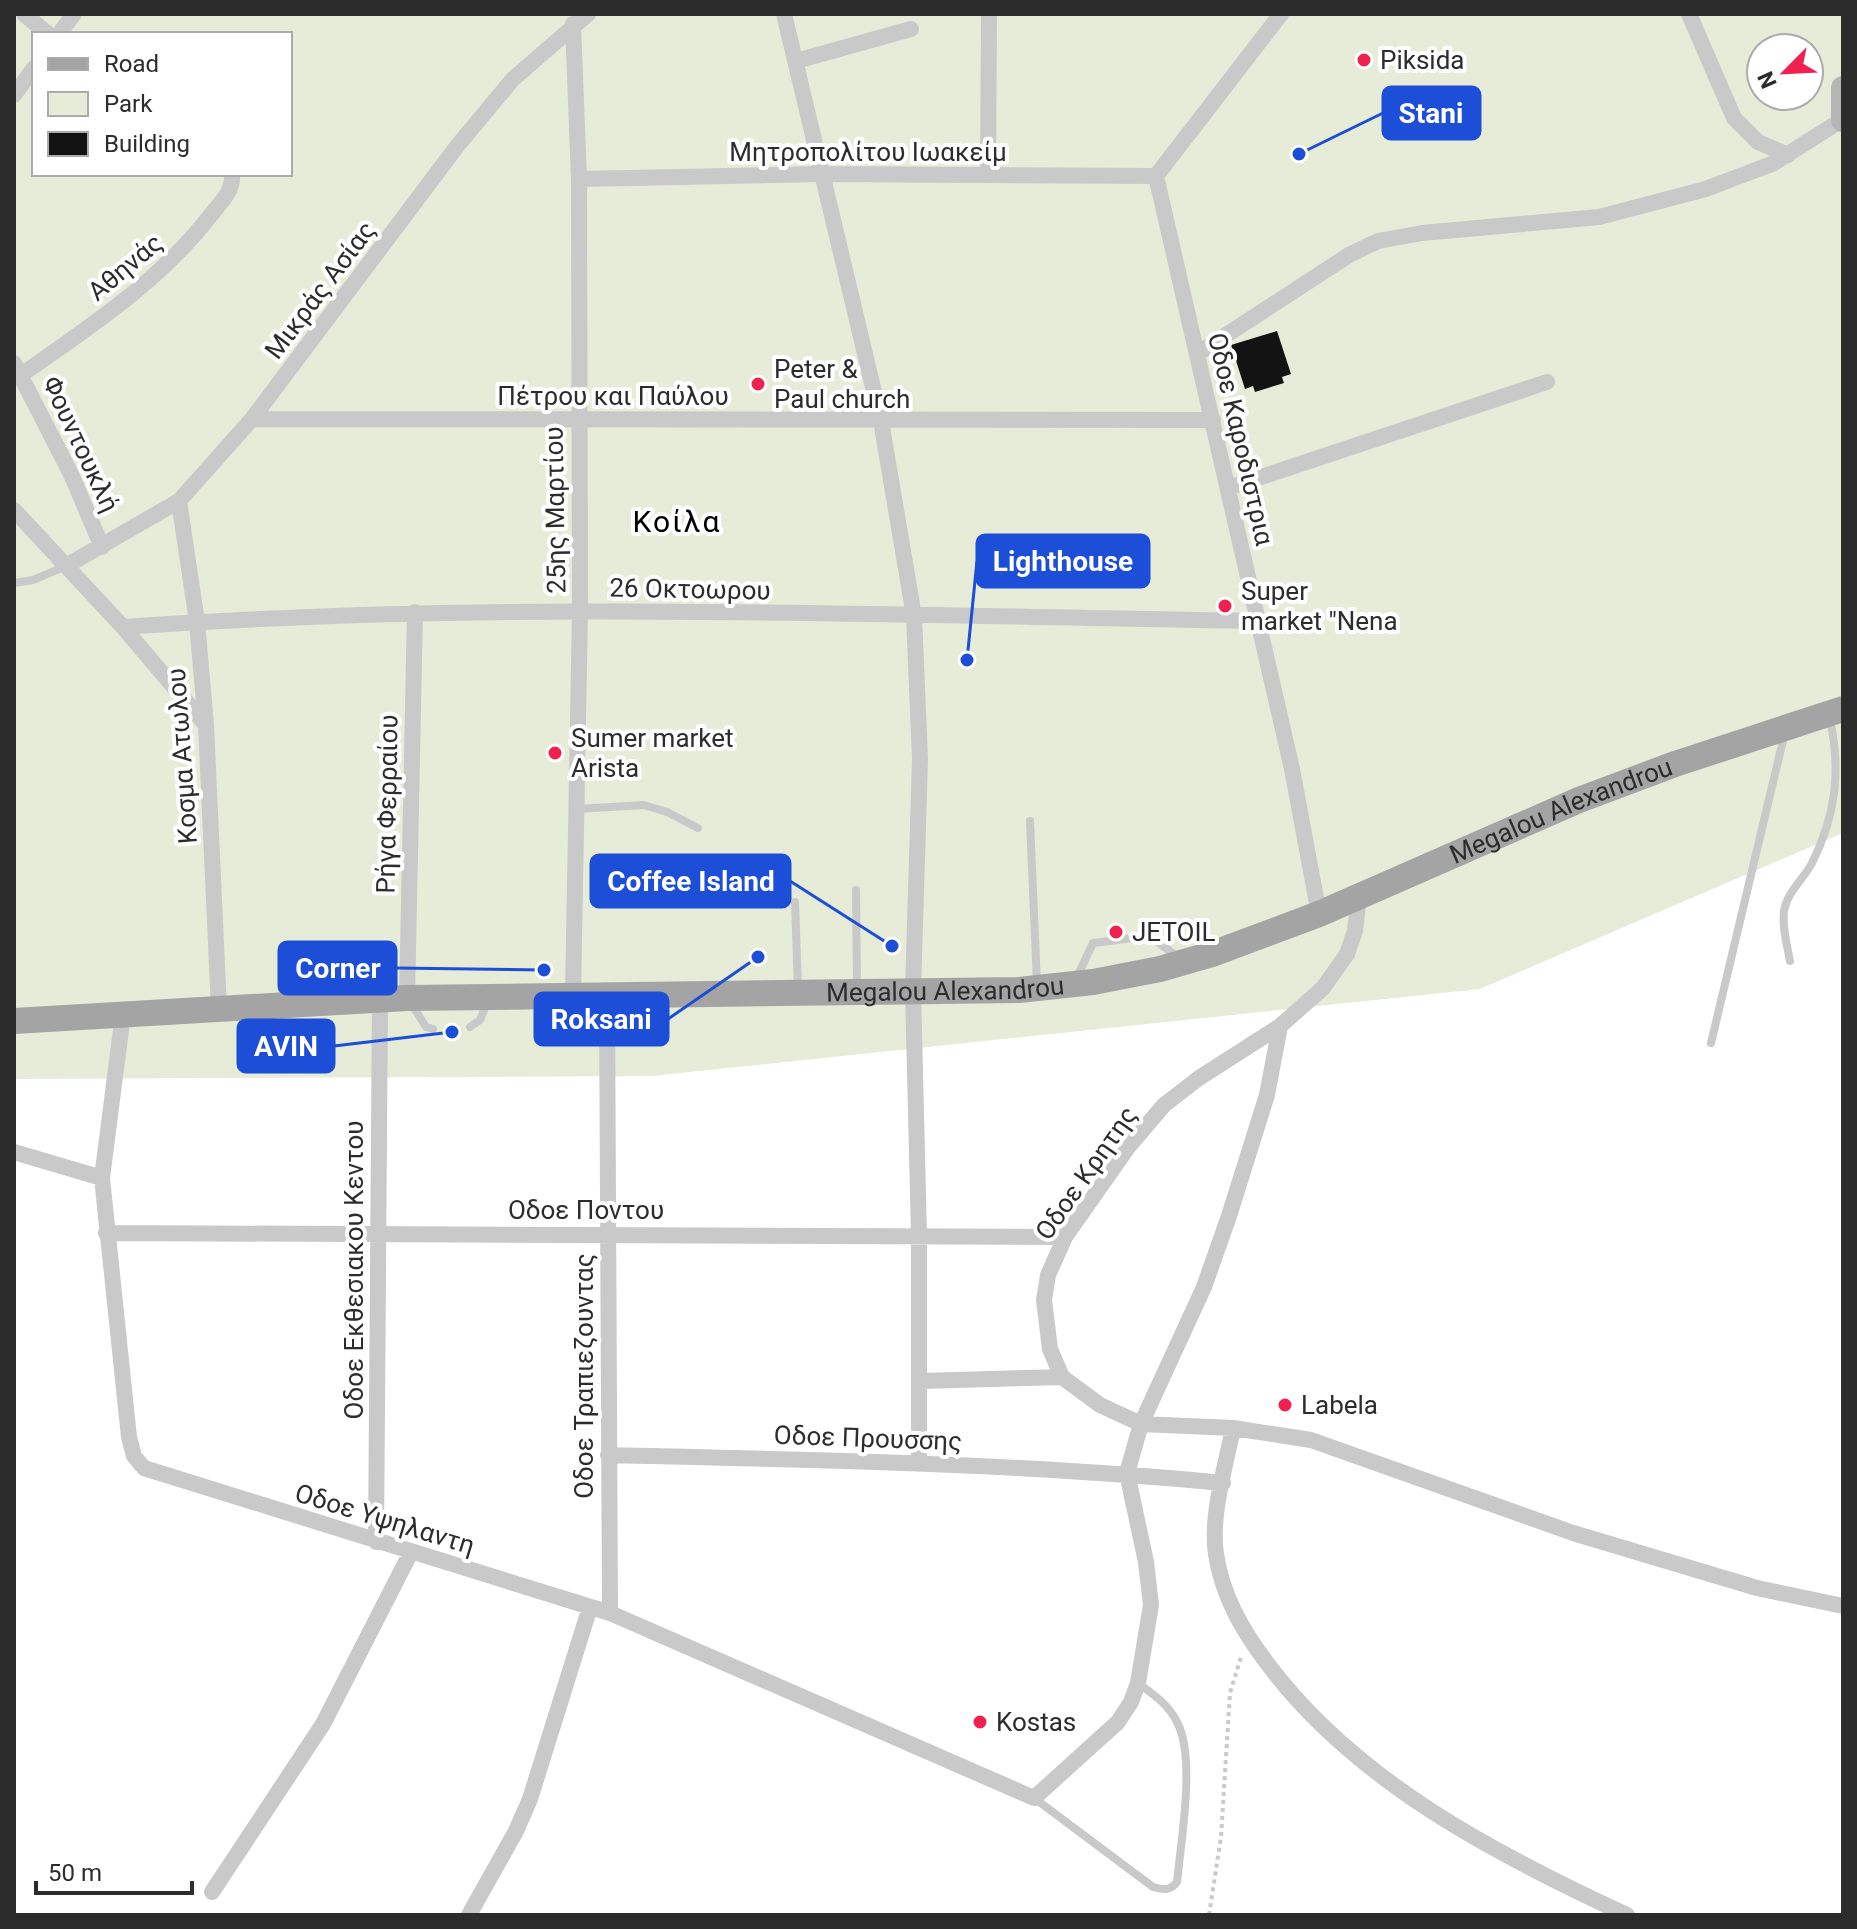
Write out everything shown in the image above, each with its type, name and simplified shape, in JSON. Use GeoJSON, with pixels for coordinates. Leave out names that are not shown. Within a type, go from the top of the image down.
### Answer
{"type":"FeatureCollection","features":[{"type":"Feature","properties":{"kind":"main road"},"geometry":{"type":"LineString","coordinates":[[1843,88],[1843,120]]}},
{"type":"Feature","properties":{"kind":"main road","name":"Megalou Alexandrou"},"geometry":{"type":"LineString","coordinates":[[14,1021],[407,998],[1037,988],[1141,973],[1185,962],[1319,914],[1579,800],[1836,711]]}},
{"type":"Feature","properties":{"kind":"street"},"geometry":{"type":"LineString","coordinates":[[24,14],[46,32]]}},
{"type":"Feature","properties":{"kind":"street"},"geometry":{"type":"LineString","coordinates":[[60,32],[74,14]]}},
{"type":"Feature","properties":{"kind":"street","name":"Μικράς Ασίας"},"geometry":{"type":"LineString","coordinates":[[66,566],[179,501],[252,419],[458,145],[513,79],[588,14]]}},
{"type":"Feature","properties":{"kind":"street"},"geometry":{"type":"LineString","coordinates":[[784,14],[881,421],[914,616],[920,759],[913,991],[919,1235],[919,1463]]}},
{"type":"Feature","properties":{"kind":"street"},"geometry":{"type":"LineString","coordinates":[[988,175],[989,14]]}},
{"type":"Feature","properties":{"kind":"street"},"geometry":{"type":"LineString","coordinates":[[1156,176],[1281,14]]}},
{"type":"Feature","properties":{"kind":"street"},"geometry":{"type":"LineString","coordinates":[[1689,14],[1734,118],[1758,142],[1788,155]]}},
{"type":"Feature","properties":{"kind":"street","name":"25ης Μαρτίου"},"geometry":{"type":"LineString","coordinates":[[573,24],[579,179],[580,611],[573,995]]}},
{"type":"Feature","properties":{"kind":"street"},"geometry":{"type":"LineString","coordinates":[[796,61],[911,29]]}},
{"type":"Feature","properties":{"kind":"street"},"geometry":{"type":"LineString","coordinates":[[14,95],[32,71]]}},
{"type":"Feature","properties":{"kind":"street"},"geometry":{"type":"LineString","coordinates":[[1197,354],[1349,255],[1378,241],[1422,233],[1599,217],[1706,189],[1788,155],[1843,120]]}},
{"type":"Feature","properties":{"kind":"street","name":"Μητροπολίτου Ιωακείμ"},"geometry":{"type":"LineString","coordinates":[[579,179],[822,174],[1156,176]]}},
{"type":"Feature","properties":{"kind":"street","name":"Αθηνάς"},"geometry":{"type":"LineString","coordinates":[[18,369],[105,316],[185,249],[230,190],[232,176]]}},
{"type":"Feature","properties":{"kind":"street","name":"Oδοε Καροδιστρια"},"geometry":{"type":"LineString","coordinates":[[1156,176],[1292,769],[1319,914]]}},
{"type":"Feature","properties":{"kind":"street","name":"Φουντουκλή"},"geometry":{"type":"LineString","coordinates":[[18,369],[71,474],[102,547]]}},
{"type":"Feature","properties":{"kind":"street"},"geometry":{"type":"LineString","coordinates":[[1228,488],[1547,382]]}},
{"type":"Feature","properties":{"kind":"street","name":"Πέτρου και Παύλου"},"geometry":{"type":"LineString","coordinates":[[252,419],[1213,420]]}},
{"type":"Feature","properties":{"kind":"street","name":"Κοσμα Ατωλου"},"geometry":{"type":"LineString","coordinates":[[179,501],[197,622],[206,725],[219,1009]]}},
{"type":"Feature","properties":{"kind":"street"},"geometry":{"type":"LineString","coordinates":[[14,510],[123,627],[206,725]]}},
{"type":"Feature","properties":{"kind":"street","name":"26 Οκτοωρου"},"geometry":{"type":"LineString","coordinates":[[123,627],[415,612],[580,611],[1257,621]]}},
{"type":"Feature","properties":{"kind":"street","name":"Ρήγα Φερραίου"},"geometry":{"type":"LineString","coordinates":[[407,998],[415,612]]}},
{"type":"Feature","properties":{"kind":"street","name":"Oδοε Κρητης"},"geometry":{"type":"LineString","coordinates":[[1062,1377],[1050,1349],[1044,1300],[1048,1275],[1065,1237],[1129,1146],[1164,1105],[1199,1078],[1280,1026],[1323,988],[1347,954],[1355,931],[1359,896]]}},
{"type":"Feature","properties":{"kind":"street","name":"Oδοε Τραπιεζουντας"},"geometry":{"type":"LineString","coordinates":[[607,995],[610,1613]]}},
{"type":"Feature","properties":{"kind":"street","name":"Oδοε Εκθεσιακου Κεντου"},"geometry":{"type":"LineString","coordinates":[[376,1542],[380,999]]}},
{"type":"Feature","properties":{"kind":"street","name":"Oδοε Υψηλαντη"},"geometry":{"type":"LineString","coordinates":[[123,1014],[102,1178],[129,1437],[134,1456],[144,1468],[610,1613],[1034,1798]]}},
{"type":"Feature","properties":{"kind":"street"},"geometry":{"type":"LineString","coordinates":[[1034,1798],[1118,1722],[1131,1702],[1138,1683],[1151,1605],[1144,1551],[1127,1473],[1141,1424],[1204,1287],[1229,1216],[1267,1095],[1280,1026]]}},
{"type":"Feature","properties":{"kind":"street"},"geometry":{"type":"LineString","coordinates":[[14,1152],[102,1178]]}},
{"type":"Feature","properties":{"kind":"street","name":"Oδοε Ποντου"},"geometry":{"type":"LineString","coordinates":[[106,1233],[1065,1237]]}},
{"type":"Feature","properties":{"kind":"street"},"geometry":{"type":"LineString","coordinates":[[920,1381],[1062,1377],[1100,1405],[1141,1424],[1233,1428],[1311,1440],[1573,1533],[1757,1588],[1843,1606]]}},
{"type":"Feature","properties":{"kind":"street"},"geometry":{"type":"LineString","coordinates":[[1233,1428],[1216,1520],[1215,1550],[1228,1599],[1246,1635],[1295,1699],[1327,1732],[1419,1802],[1483,1841],[1627,1915]]}},
{"type":"Feature","properties":{"kind":"street","name":"Oδοε Προυσσης"},"geometry":{"type":"LineString","coordinates":[[608,1455],[919,1463],[1127,1473],[1223,1483]]}},
{"type":"Feature","properties":{"kind":"street"},"geometry":{"type":"LineString","coordinates":[[212,1892],[323,1724],[411,1552]]}},
{"type":"Feature","properties":{"kind":"street"},"geometry":{"type":"LineString","coordinates":[[469,1915],[516,1831],[530,1799],[590,1607]]}},
{"type":"Feature","properties":{"kind":"lane"},"geometry":{"type":"LineString","coordinates":[[14,583],[33,580],[66,566]]}},
{"type":"Feature","properties":{"kind":"lane"},"geometry":{"type":"LineString","coordinates":[[1790,961],[1783,915],[1786,903],[1811,865],[1828,823],[1835,786],[1836,711]]}},
{"type":"Feature","properties":{"kind":"lane"},"geometry":{"type":"LineString","coordinates":[[1711,1043],[1786,727]]}},
{"type":"Feature","properties":{"kind":"lane"},"geometry":{"type":"LineString","coordinates":[[577,809],[644,805],[667,812],[698,828]]}},
{"type":"Feature","properties":{"kind":"lane"},"geometry":{"type":"LineString","coordinates":[[1030,821],[1037,988]]}},
{"type":"Feature","properties":{"kind":"lane"},"geometry":{"type":"LineString","coordinates":[[856,890],[858,992]]}},
{"type":"Feature","properties":{"kind":"lane"},"geometry":{"type":"LineString","coordinates":[[795,902],[798,993]]}},
{"type":"Feature","properties":{"kind":"lane"},"geometry":{"type":"LineString","coordinates":[[1074,984],[1093,943],[1149,936],[1185,962]]}},
{"type":"Feature","properties":{"kind":"lane"},"geometry":{"type":"LineString","coordinates":[[470,1027],[480,1020],[489,997]]}},
{"type":"Feature","properties":{"kind":"lane"},"geometry":{"type":"LineString","coordinates":[[407,998],[426,1027],[433,1029]]}},
{"type":"Feature","properties":{"kind":"lane"},"geometry":{"type":"LineString","coordinates":[[1034,1798],[1153,1887],[1163,1890],[1172,1888],[1177,1882],[1183,1822],[1185,1749],[1179,1724],[1163,1701],[1138,1683]]}},
{"type":"Feature","properties":{"kind":"path"},"geometry":{"type":"LineString","coordinates":[[1209,1915],[1218,1870],[1230,1693],[1246,1635]]}},
{"type":"Feature","properties":{"kind":"green space"},"geometry":{"type":"Polygon","coordinates":[[[14,14],[1843,14],[1843,833],[1480,989],[652,1076],[14,1079],[14,14]]]}},
{"type":"Feature","properties":{"kind":"building"},"geometry":{"type":"Polygon","coordinates":[[[1277,331],[1291,374],[1282,377],[1284,383],[1255,392],[1253,386],[1245,389],[1231,345],[1277,331]]]}},
{"type":"Feature","properties":{"kind":"place","name":"Piksida"},"geometry":{"type":"Point","coordinates":[1364,60]}},
{"type":"Feature","properties":{"kind":"place","name":"Stani"},"geometry":{"type":"Point","coordinates":[1299,154]}},
{"type":"Feature","properties":{"kind":"place","name":"Peter & Paul church"},"geometry":{"type":"Point","coordinates":[758,384]}},
{"type":"Feature","properties":{"kind":"place","name":"Super market \"Nena"},"geometry":{"type":"Point","coordinates":[1225,606]}},
{"type":"Feature","properties":{"kind":"place","name":"Lighthouse"},"geometry":{"type":"Point","coordinates":[967,660]}},
{"type":"Feature","properties":{"kind":"place","name":"Sumer market Arista"},"geometry":{"type":"Point","coordinates":[555,753]}},
{"type":"Feature","properties":{"kind":"place","name":"JETOIL"},"geometry":{"type":"Point","coordinates":[1116,932]}},
{"type":"Feature","properties":{"kind":"place","name":"Coffee Island"},"geometry":{"type":"Point","coordinates":[892,946]}},
{"type":"Feature","properties":{"kind":"place","name":"Roksani"},"geometry":{"type":"Point","coordinates":[758,957]}},
{"type":"Feature","properties":{"kind":"place","name":"Corner"},"geometry":{"type":"Point","coordinates":[544,970]}},
{"type":"Feature","properties":{"kind":"place","name":"AVIN"},"geometry":{"type":"Point","coordinates":[452,1032]}},
{"type":"Feature","properties":{"kind":"place","name":"Labela"},"geometry":{"type":"Point","coordinates":[1285,1405]}},
{"type":"Feature","properties":{"kind":"place","name":"Kostas"},"geometry":{"type":"Point","coordinates":[980,1722]}},
{"type":"Feature","properties":{"kind":"district","name":"Κοίλα"},"geometry":{"type":"Point","coordinates":[677,521]}}]}
